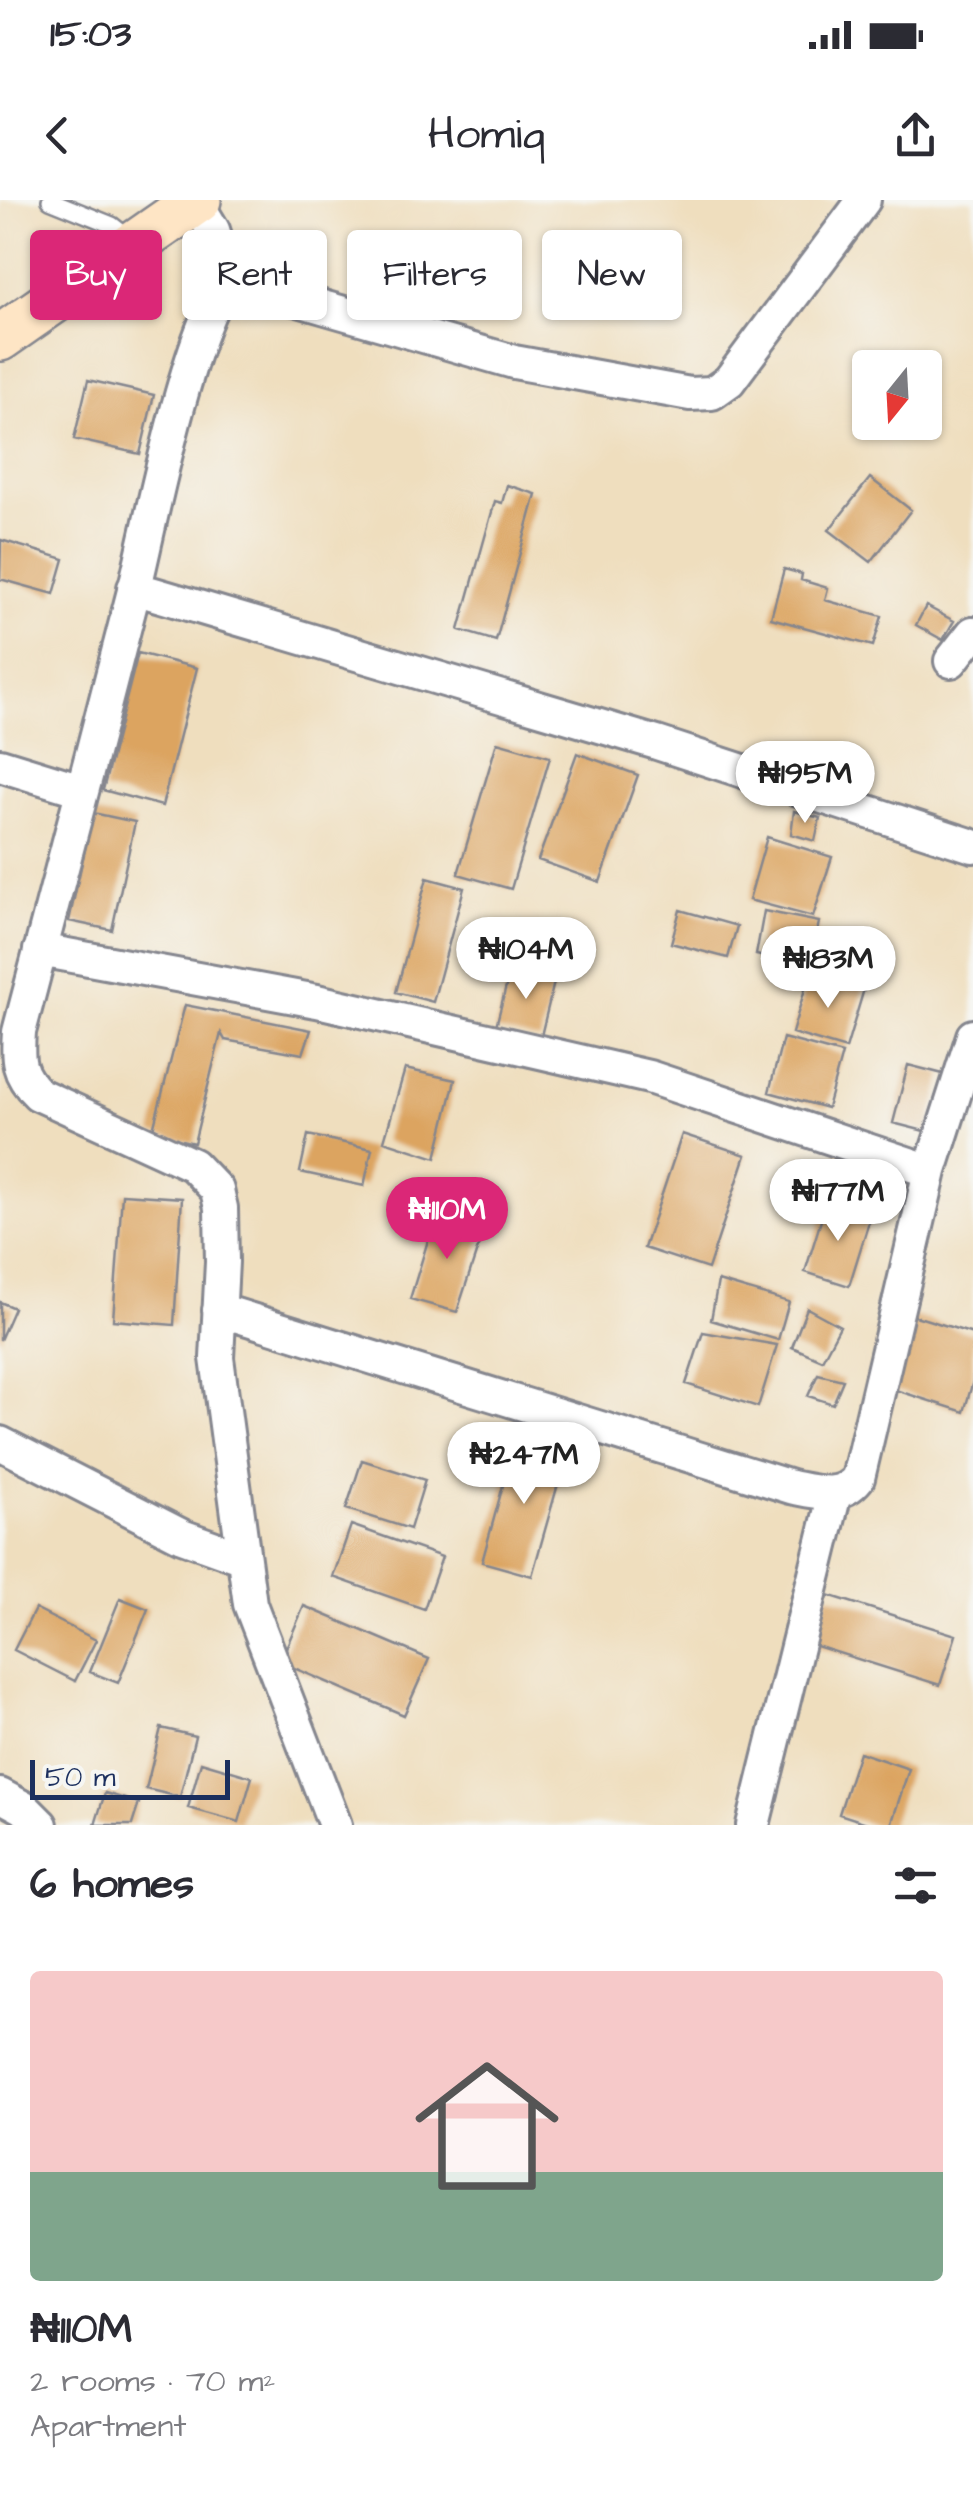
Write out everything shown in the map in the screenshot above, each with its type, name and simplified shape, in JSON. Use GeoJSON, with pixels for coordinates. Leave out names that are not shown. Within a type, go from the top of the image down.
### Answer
{"type":"FeatureCollection","features":[{"type":"Feature","properties":{"kind":"street"},"geometry":{"type":"LineString","coordinates":[[327,308],[514,362],[690,394],[712,393],[729,382],[864,200]]}},
{"type":"Feature","properties":{"kind":"street"},"geometry":{"type":"LineString","coordinates":[[158,230],[197,201],[213,230]]}},
{"type":"Feature","properties":{"kind":"street"},"geometry":{"type":"LineString","coordinates":[[0,338],[30,318]]}},
{"type":"Feature","properties":{"kind":"street"},"geometry":{"type":"LineString","coordinates":[[205,320],[8,1064],[38,1094],[193,1165],[216,1190],[222,1208],[217,1358],[250,1604],[335,1825]]}},
{"type":"Feature","properties":{"kind":"street"},"geometry":{"type":"LineString","coordinates":[[134,588],[657,743],[973,846]]}},
{"type":"Feature","properties":{"kind":"street"},"geometry":{"type":"LineString","coordinates":[[951,661],[973,633]]}},
{"type":"Feature","properties":{"kind":"street"},"geometry":{"type":"LineString","coordinates":[[0,765],[82,790]]}},
{"type":"Feature","properties":{"kind":"street"},"geometry":{"type":"LineString","coordinates":[[40,950],[316,1001],[648,1077],[930,1171]]}},
{"type":"Feature","properties":{"kind":"street"},"geometry":{"type":"LineString","coordinates":[[220,1310],[791,1487],[835,1493],[850,1489],[858,1478],[930,1171],[973,1036]]}},
{"type":"Feature","properties":{"kind":"street"},"geometry":{"type":"LineString","coordinates":[[0,1443],[182,1536],[242,1558]]}},
{"type":"Feature","properties":{"kind":"street"},"geometry":{"type":"LineString","coordinates":[[752,1825],[835,1493]]}},
{"type":"Feature","properties":{"kind":"street"},"geometry":{"type":"LineString","coordinates":[[0,1796],[24,1808],[41,1825]]}},
{"type":"Feature","properties":{"kind":"lane"},"geometry":{"type":"LineString","coordinates":[[50,200],[118,230]]}},
{"type":"Feature","properties":{"kind":"building"},"geometry":{"type":"Polygon","coordinates":[[[88,380],[154,395],[140,454],[74,439],[88,380]]]}},
{"type":"Feature","properties":{"kind":"building"},"geometry":{"type":"Polygon","coordinates":[[[870,478],[911,510],[871,562],[829,530],[870,478]]]}},
{"type":"Feature","properties":{"kind":"building"},"geometry":{"type":"Polygon","coordinates":[[[507,485],[536,494],[496,641],[459,630],[495,501],[502,503],[507,485]]]}},
{"type":"Feature","properties":{"kind":"building"},"geometry":{"type":"Polygon","coordinates":[[[1,540],[64,559],[54,594],[0,579],[1,540]]]}},
{"type":"Feature","properties":{"kind":"building"},"geometry":{"type":"Polygon","coordinates":[[[784,569],[802,574],[801,580],[828,588],[825,600],[882,616],[873,646],[771,618],[784,569]]]}},
{"type":"Feature","properties":{"kind":"building"},"geometry":{"type":"Polygon","coordinates":[[[926,606],[954,621],[943,640],[916,625],[926,606]]]}},
{"type":"Feature","properties":{"kind":"building"},"geometry":{"type":"Polygon","coordinates":[[[138,653],[197,668],[162,806],[103,790],[138,653]]]}},
{"type":"Feature","properties":{"kind":"building"},"geometry":{"type":"Polygon","coordinates":[[[497,742],[550,757],[511,889],[458,874],[497,742]]]}},
{"type":"Feature","properties":{"kind":"building"},"geometry":{"type":"Polygon","coordinates":[[[577,753],[638,775],[600,882],[538,860],[577,753]]]}},
{"type":"Feature","properties":{"kind":"building"},"geometry":{"type":"Polygon","coordinates":[[[794,811],[820,818],[815,841],[791,834],[794,811]]]}},
{"type":"Feature","properties":{"kind":"building"},"geometry":{"type":"Polygon","coordinates":[[[93,813],[135,822],[112,930],[69,921],[93,813]]]}},
{"type":"Feature","properties":{"kind":"building"},"geometry":{"type":"Polygon","coordinates":[[[767,837],[832,857],[813,917],[749,900],[767,837]]]}},
{"type":"Feature","properties":{"kind":"building"},"geometry":{"type":"Polygon","coordinates":[[[427,878],[464,888],[433,1002],[396,992],[427,878]]]}},
{"type":"Feature","properties":{"kind":"building"},"geometry":{"type":"Polygon","coordinates":[[[680,910],[737,926],[728,958],[671,943],[680,910]]]}},
{"type":"Feature","properties":{"kind":"building"},"geometry":{"type":"Polygon","coordinates":[[[764,911],[819,922],[810,966],[756,955],[764,911]]]}},
{"type":"Feature","properties":{"kind":"building"},"geometry":{"type":"Polygon","coordinates":[[[512,963],[556,974],[540,1040],[495,1030],[512,963]]]}},
{"type":"Feature","properties":{"kind":"building"},"geometry":{"type":"Polygon","coordinates":[[[810,972],[864,989],[846,1049],[792,1033],[810,972]]]}},
{"type":"Feature","properties":{"kind":"building"},"geometry":{"type":"Polygon","coordinates":[[[185,1005],[311,1030],[303,1054],[225,1040],[221,1033],[194,1143],[152,1133],[185,1005]]]}},
{"type":"Feature","properties":{"kind":"building"},"geometry":{"type":"Polygon","coordinates":[[[783,1038],[842,1054],[827,1108],[769,1092],[783,1038]]]}},
{"type":"Feature","properties":{"kind":"building"},"geometry":{"type":"Polygon","coordinates":[[[908,1065],[943,1074],[928,1132],[893,1123],[908,1065]]]}},
{"type":"Feature","properties":{"kind":"building"},"geometry":{"type":"Polygon","coordinates":[[[405,1069],[455,1080],[436,1158],[384,1141],[405,1069]]]}},
{"type":"Feature","properties":{"kind":"building"},"geometry":{"type":"Polygon","coordinates":[[[682,1134],[746,1155],[708,1269],[644,1248],[682,1134]]]}},
{"type":"Feature","properties":{"kind":"building"},"geometry":{"type":"Polygon","coordinates":[[[308,1135],[372,1149],[364,1186],[300,1172],[308,1135]]]}},
{"type":"Feature","properties":{"kind":"building"},"geometry":{"type":"Polygon","coordinates":[[[837,1151],[893,1173],[884,1200],[829,1177],[837,1151]]]}},
{"type":"Feature","properties":{"kind":"building"},"geometry":{"type":"Polygon","coordinates":[[[122,1194],[182,1198],[174,1325],[113,1320],[122,1194]]]}},
{"type":"Feature","properties":{"kind":"building"},"geometry":{"type":"Polygon","coordinates":[[[827,1201],[871,1215],[849,1286],[805,1272],[827,1201]]]}},
{"type":"Feature","properties":{"kind":"building"},"geometry":{"type":"Polygon","coordinates":[[[437,1211],[485,1226],[457,1312],[410,1299],[437,1211]]]}},
{"type":"Feature","properties":{"kind":"building"},"geometry":{"type":"Polygon","coordinates":[[[718,1281],[789,1302],[778,1340],[711,1320],[718,1281]]]}},
{"type":"Feature","properties":{"kind":"building"},"geometry":{"type":"Polygon","coordinates":[[[0,1302],[14,1308],[0,1340],[0,1302]]]}},
{"type":"Feature","properties":{"kind":"building"},"geometry":{"type":"Polygon","coordinates":[[[807,1308],[840,1326],[822,1360],[792,1347],[807,1308]]]}},
{"type":"Feature","properties":{"kind":"building"},"geometry":{"type":"Polygon","coordinates":[[[912,1315],[973,1334],[973,1381],[964,1412],[889,1388],[912,1315]]]}},
{"type":"Feature","properties":{"kind":"building"},"geometry":{"type":"Polygon","coordinates":[[[703,1332],[777,1345],[758,1407],[686,1384],[703,1332]]]}},
{"type":"Feature","properties":{"kind":"building"},"geometry":{"type":"Polygon","coordinates":[[[818,1374],[843,1380],[833,1404],[808,1396],[818,1374]]]}},
{"type":"Feature","properties":{"kind":"building"},"geometry":{"type":"Polygon","coordinates":[[[516,1438],[567,1452],[532,1576],[482,1562],[516,1438]]]}},
{"type":"Feature","properties":{"kind":"building"},"geometry":{"type":"Polygon","coordinates":[[[362,1460],[425,1480],[410,1529],[346,1509],[362,1460]]]}},
{"type":"Feature","properties":{"kind":"building"},"geometry":{"type":"Polygon","coordinates":[[[351,1525],[442,1557],[424,1609],[333,1577],[351,1525]]]}},
{"type":"Feature","properties":{"kind":"building"},"geometry":{"type":"Polygon","coordinates":[[[828,1595],[956,1635],[940,1685],[813,1645],[828,1595]]]}},
{"type":"Feature","properties":{"kind":"building"},"geometry":{"type":"Polygon","coordinates":[[[120,1598],[148,1609],[118,1683],[90,1672],[120,1598]]]}},
{"type":"Feature","properties":{"kind":"building"},"geometry":{"type":"Polygon","coordinates":[[[304,1606],[429,1659],[404,1715],[280,1662],[304,1606]]]}},
{"type":"Feature","properties":{"kind":"building"},"geometry":{"type":"Polygon","coordinates":[[[35,1609],[96,1640],[75,1681],[14,1650],[35,1609]]]}},
{"type":"Feature","properties":{"kind":"building"},"geometry":{"type":"Polygon","coordinates":[[[161,1728],[195,1736],[180,1797],[146,1789],[161,1728]]]}},
{"type":"Feature","properties":{"kind":"building"},"geometry":{"type":"Polygon","coordinates":[[[859,1752],[909,1769],[891,1825],[873,1825],[839,1814],[859,1752]]]}},
{"type":"Feature","properties":{"kind":"building"},"geometry":{"type":"Polygon","coordinates":[[[201,1762],[252,1777],[239,1822],[188,1808],[201,1762]]]}},
{"type":"Feature","properties":{"kind":"building"},"geometry":{"type":"Polygon","coordinates":[[[105,1793],[139,1803],[132,1825],[95,1825],[105,1793]]]}}]}
